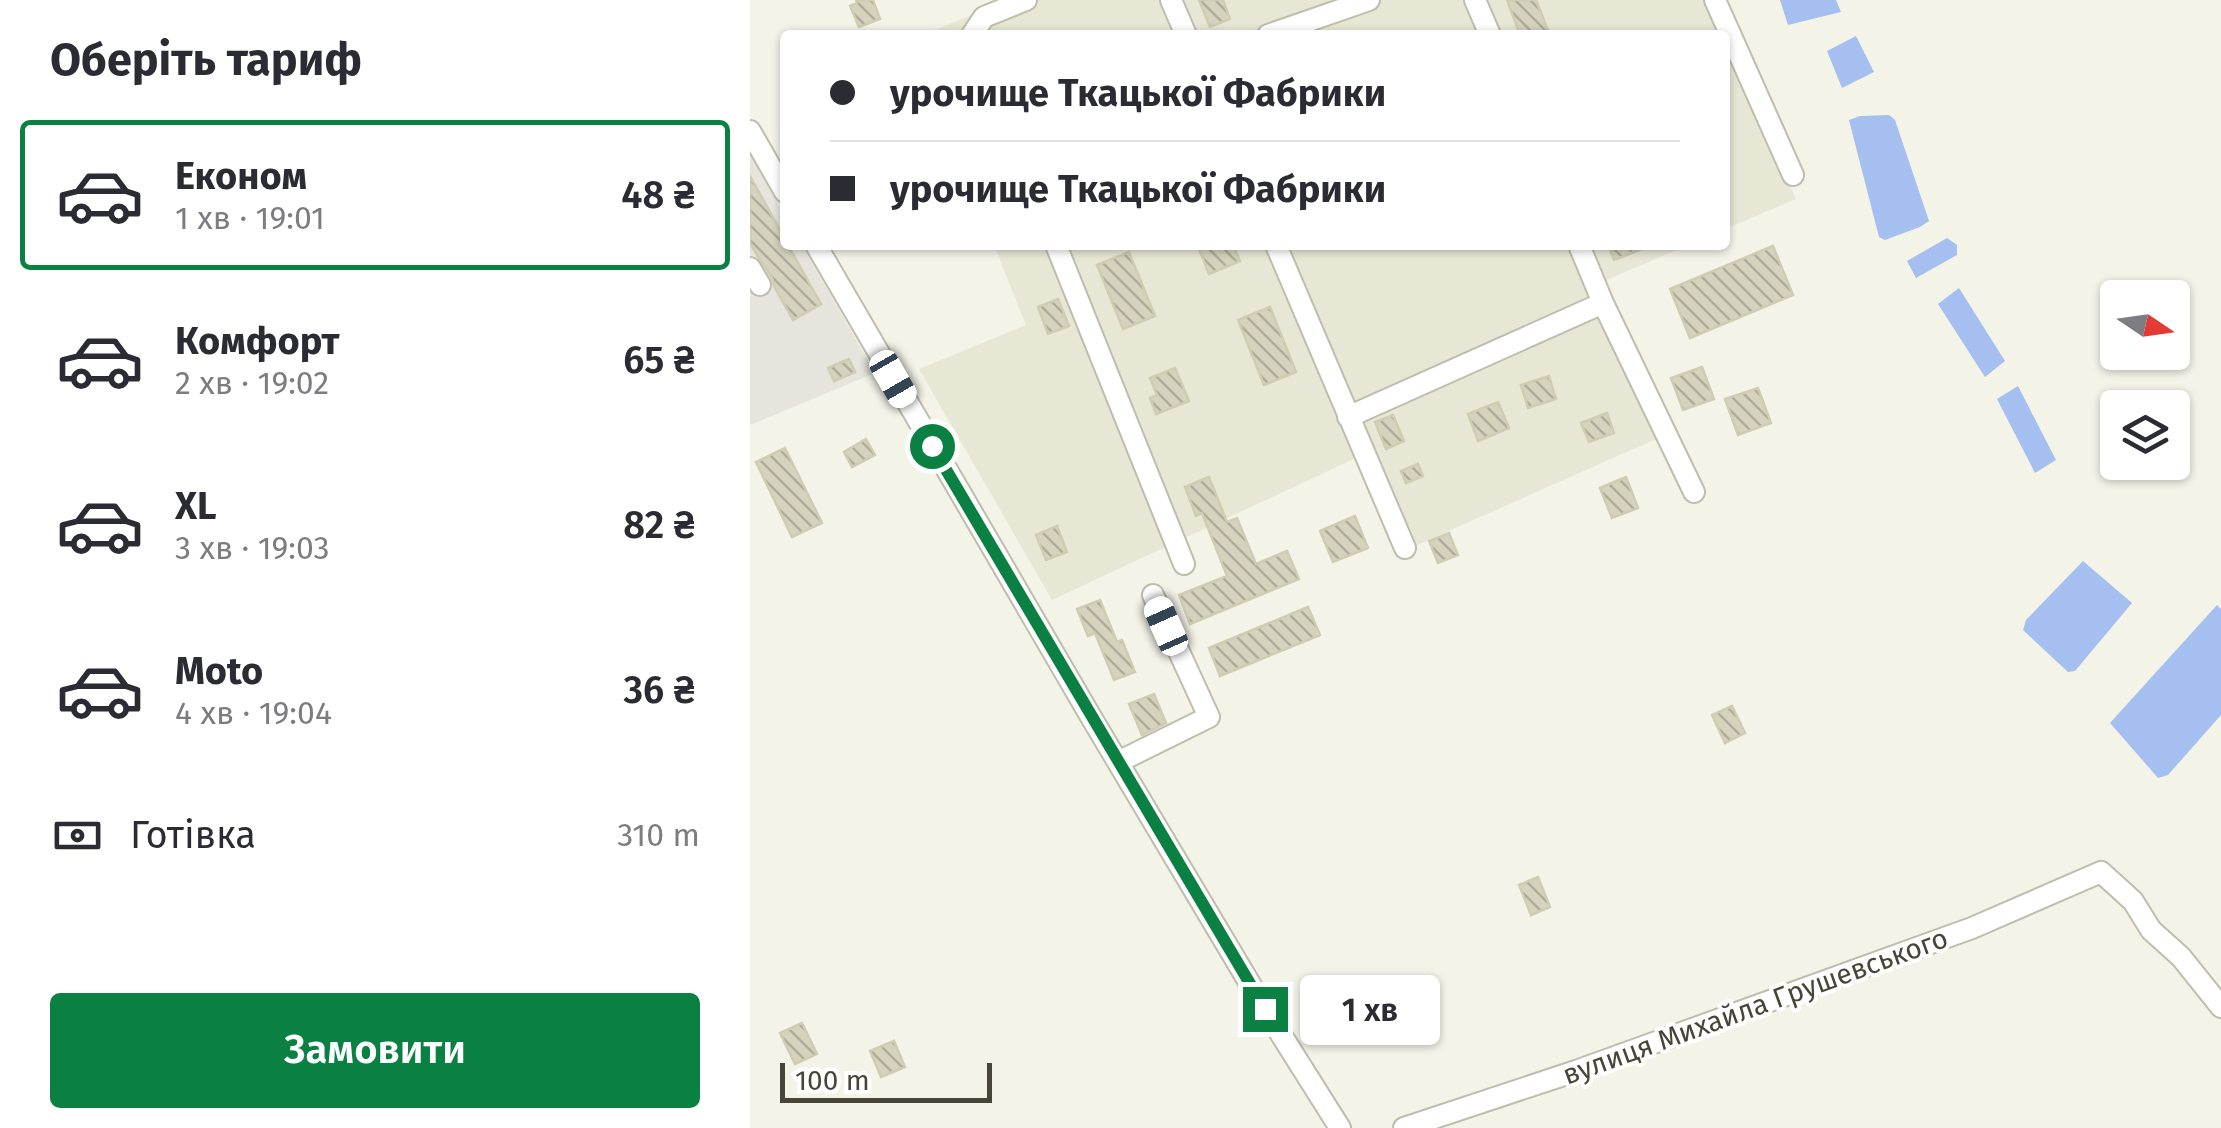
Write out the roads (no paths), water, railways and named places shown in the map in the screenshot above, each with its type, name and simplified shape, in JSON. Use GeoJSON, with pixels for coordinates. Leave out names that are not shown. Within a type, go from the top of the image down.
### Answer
{"type":"FeatureCollection","features":[{"type":"Feature","properties":{"kind":"street"},"geometry":{"type":"LineString","coordinates":[[975,30],[984,17],[1026,0]]}},
{"type":"Feature","properties":{"kind":"street"},"geometry":{"type":"LineString","coordinates":[[1171,0],[1184,30]]}},
{"type":"Feature","properties":{"kind":"street"},"geometry":{"type":"LineString","coordinates":[[1282,30],[1369,0]]}},
{"type":"Feature","properties":{"kind":"street"},"geometry":{"type":"LineString","coordinates":[[1475,0],[1488,30]]}},
{"type":"Feature","properties":{"kind":"street"},"geometry":{"type":"LineString","coordinates":[[1715,0],[1728,30]]}},
{"type":"Feature","properties":{"kind":"street"},"geometry":{"type":"LineString","coordinates":[[1730,34],[1793,175]]}},
{"type":"Feature","properties":{"kind":"street"},"geometry":{"type":"LineString","coordinates":[[750,131],[780,183]]}},
{"type":"Feature","properties":{"kind":"street"},"geometry":{"type":"LineString","coordinates":[[819,250],[1118,762],[1340,1128]]}},
{"type":"Feature","properties":{"kind":"street"},"geometry":{"type":"LineString","coordinates":[[1058,250],[1184,564]]}},
{"type":"Feature","properties":{"kind":"street"},"geometry":{"type":"LineString","coordinates":[[1278,250],[1405,548]]}},
{"type":"Feature","properties":{"kind":"street"},"geometry":{"type":"LineString","coordinates":[[1580,250],[1694,492]]}},
{"type":"Feature","properties":{"kind":"street"},"geometry":{"type":"LineString","coordinates":[[1348,417],[1604,303]]}},
{"type":"Feature","properties":{"kind":"street"},"geometry":{"type":"LineString","coordinates":[[1118,762],[1208,717],[1152,595]]}},
{"type":"Feature","properties":{"kind":"street","name":"вулиця Михайла Грушевського"},"geometry":{"type":"LineString","coordinates":[[1404,1128],[1576,1072],[2108,877],[2133,900],[2151,930],[2181,957],[2221,1007]]}},
{"type":"Feature","properties":{"kind":"water"},"geometry":{"type":"Polygon","coordinates":[[[1780,0],[1836,0],[1841,12],[1788,25],[1780,0]]]}},
{"type":"Feature","properties":{"kind":"water"},"geometry":{"type":"Polygon","coordinates":[[[1856,36],[1874,72],[1842,88],[1827,51],[1856,36]]]}},
{"type":"Feature","properties":{"kind":"water"},"geometry":{"type":"Polygon","coordinates":[[[1889,115],[1895,120],[1929,221],[1885,240],[1879,237],[1849,120],[1889,115]]]}},
{"type":"Feature","properties":{"kind":"water"},"geometry":{"type":"Polygon","coordinates":[[[1947,238],[1957,245],[1957,255],[1916,278],[1907,261],[1947,238]]]}},
{"type":"Feature","properties":{"kind":"water"},"geometry":{"type":"Polygon","coordinates":[[[1959,288],[2005,361],[1985,377],[1938,304],[1959,288]]]}},
{"type":"Feature","properties":{"kind":"water"},"geometry":{"type":"Polygon","coordinates":[[[2018,386],[2056,460],[2035,473],[1997,399],[2018,386]]]}},
{"type":"Feature","properties":{"kind":"water"},"geometry":{"type":"Polygon","coordinates":[[[2083,561],[2132,603],[2075,671],[2068,672],[2023,630],[2026,620],[2083,561]]]}},
{"type":"Feature","properties":{"kind":"water"},"geometry":{"type":"Polygon","coordinates":[[[2217,605],[2221,609],[2221,715],[2168,775],[2158,778],[2110,723],[2217,605]]]}}]}
